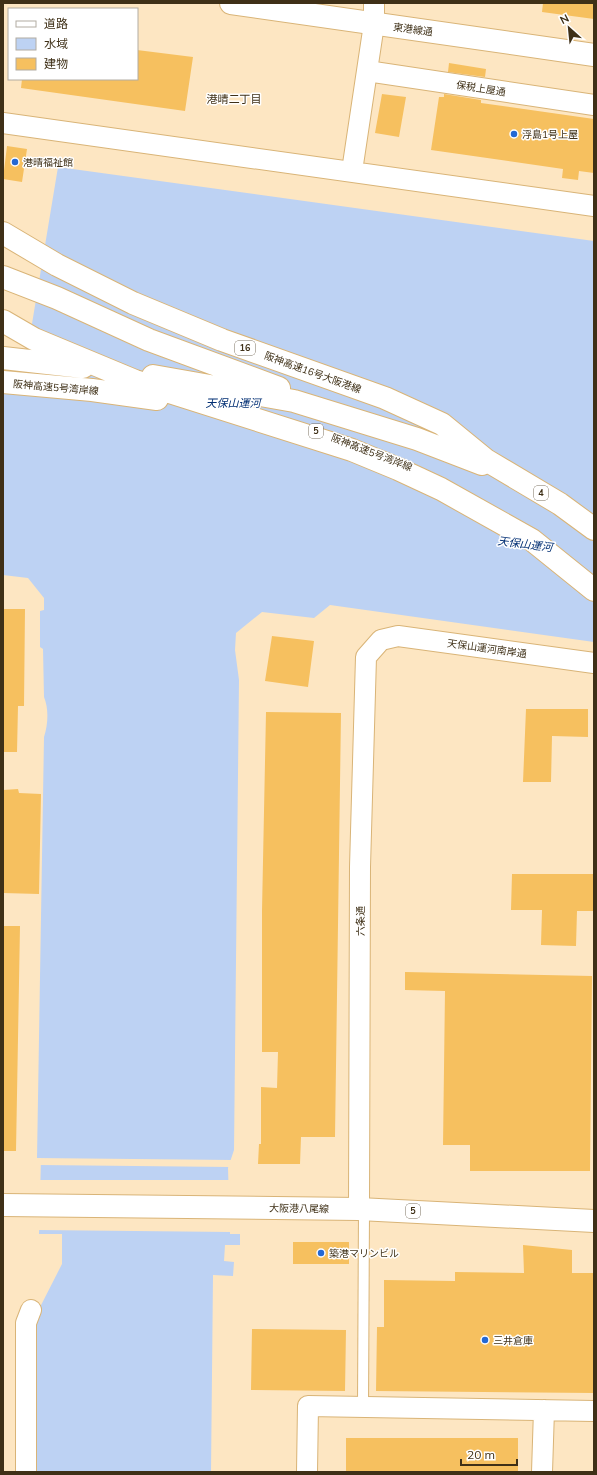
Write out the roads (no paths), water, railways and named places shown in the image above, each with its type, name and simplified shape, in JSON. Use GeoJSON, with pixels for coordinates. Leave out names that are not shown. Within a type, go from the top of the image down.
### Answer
{"type":"FeatureCollection","features":[{"type":"Feature","properties":{"kind":"main road","name":"東港線通"},"geometry":{"type":"LineString","coordinates":[[231,3],[374,13],[594,55]]}},
{"type":"Feature","properties":{"kind":"main road","name":"阪神高速16号大阪港線"},"geometry":{"type":"LineString","coordinates":[[3,233],[57,265],[133,303],[222,340],[385,398],[442,424],[486,460]]}},
{"type":"Feature","properties":{"kind":"main road"},"geometry":{"type":"LineString","coordinates":[[3,277],[57,298],[149,340],[375,423],[486,460]]}},
{"type":"Feature","properties":{"kind":"main road"},"geometry":{"type":"LineString","coordinates":[[3,321],[34,338],[135,381],[352,450],[441,489],[532,540],[594,590]]}},
{"type":"Feature","properties":{"kind":"main road","name":"5"},"geometry":{"type":"LineString","coordinates":[[3,358],[129,373],[294,401],[417,439],[506,473],[546,492],[585,514],[594,521]]}},
{"type":"Feature","properties":{"kind":"main road","name":"阪神高速5号湾岸線"},"geometry":{"type":"LineString","coordinates":[[3,382],[92,390],[156,399],[260,417],[347,441],[399,462],[489,506],[536,534],[594,579]]}},
{"type":"Feature","properties":{"kind":"main road","name":"4"},"geometry":{"type":"LineString","coordinates":[[486,460],[560,504],[594,529]]}},
{"type":"Feature","properties":{"kind":"main road","name":"大阪港八尾線"},"geometry":{"type":"LineString","coordinates":[[3,1205],[232,1206],[362,1209],[594,1221]]}},
{"type":"Feature","properties":{"kind":"street"},"geometry":{"type":"LineString","coordinates":[[352,171],[374,13]]}},
{"type":"Feature","properties":{"kind":"street","name":"保税上屋通"},"geometry":{"type":"LineString","coordinates":[[367,71],[594,105]]}},
{"type":"Feature","properties":{"kind":"street"},"geometry":{"type":"LineString","coordinates":[[3,123],[594,206]]}},
{"type":"Feature","properties":{"kind":"street","name":"天保山運河南岸通"},"geometry":{"type":"LineString","coordinates":[[381,640],[398,636],[594,663]]}},
{"type":"Feature","properties":{"kind":"street","name":"六条通"},"geometry":{"type":"LineString","coordinates":[[362,1209],[360,867],[366,657],[381,640]]}},
{"type":"Feature","properties":{"kind":"street"},"geometry":{"type":"LineString","coordinates":[[26,1472],[26,1323],[31,1310]]}},
{"type":"Feature","properties":{"kind":"street"},"geometry":{"type":"LineString","coordinates":[[307,1472],[308,1406],[594,1411]]}},
{"type":"Feature","properties":{"kind":"street"},"geometry":{"type":"LineString","coordinates":[[542,1472],[544,1410]]}},
{"type":"Feature","properties":{"kind":"lane"},"geometry":{"type":"LineString","coordinates":[[362,1209],[363,1407]]}},
{"type":"Feature","properties":{"kind":"water","name":"天保山運河"},"geometry":{"type":"Polygon","coordinates":[[[58,167],[594,241],[594,642],[330,605],[314,618],[262,612],[236,633],[235,650],[239,680],[234,1150],[228,1168],[230,1234],[240,1234],[240,1245],[225,1245],[224,1261],[234,1262],[233,1276],[213,1275],[211,1472],[32,1472],[35,1317],[62,1264],[62,1234],[39,1234],[41,1158],[37,1158],[44,737],[47,717],[47,707],[44,697],[43,649],[40,647],[40,611],[44,610],[44,598],[28,578],[3,575],[3,371],[24,372],[58,167]]]}},
{"type":"Feature","properties":{"kind":"place","name":"浮島1号上屋"},"geometry":{"type":"Point","coordinates":[514,134]}},
{"type":"Feature","properties":{"kind":"place","name":"港晴福祉館"},"geometry":{"type":"Point","coordinates":[15,162]}},
{"type":"Feature","properties":{"kind":"place","name":"築港マリンビル"},"geometry":{"type":"Point","coordinates":[321,1253]}},
{"type":"Feature","properties":{"kind":"place","name":"三井倉庫"},"geometry":{"type":"Point","coordinates":[485,1340]}},
{"type":"Feature","properties":{"kind":"district","name":"港晴二丁目"},"geometry":{"type":"Point","coordinates":[234,99]}}]}
